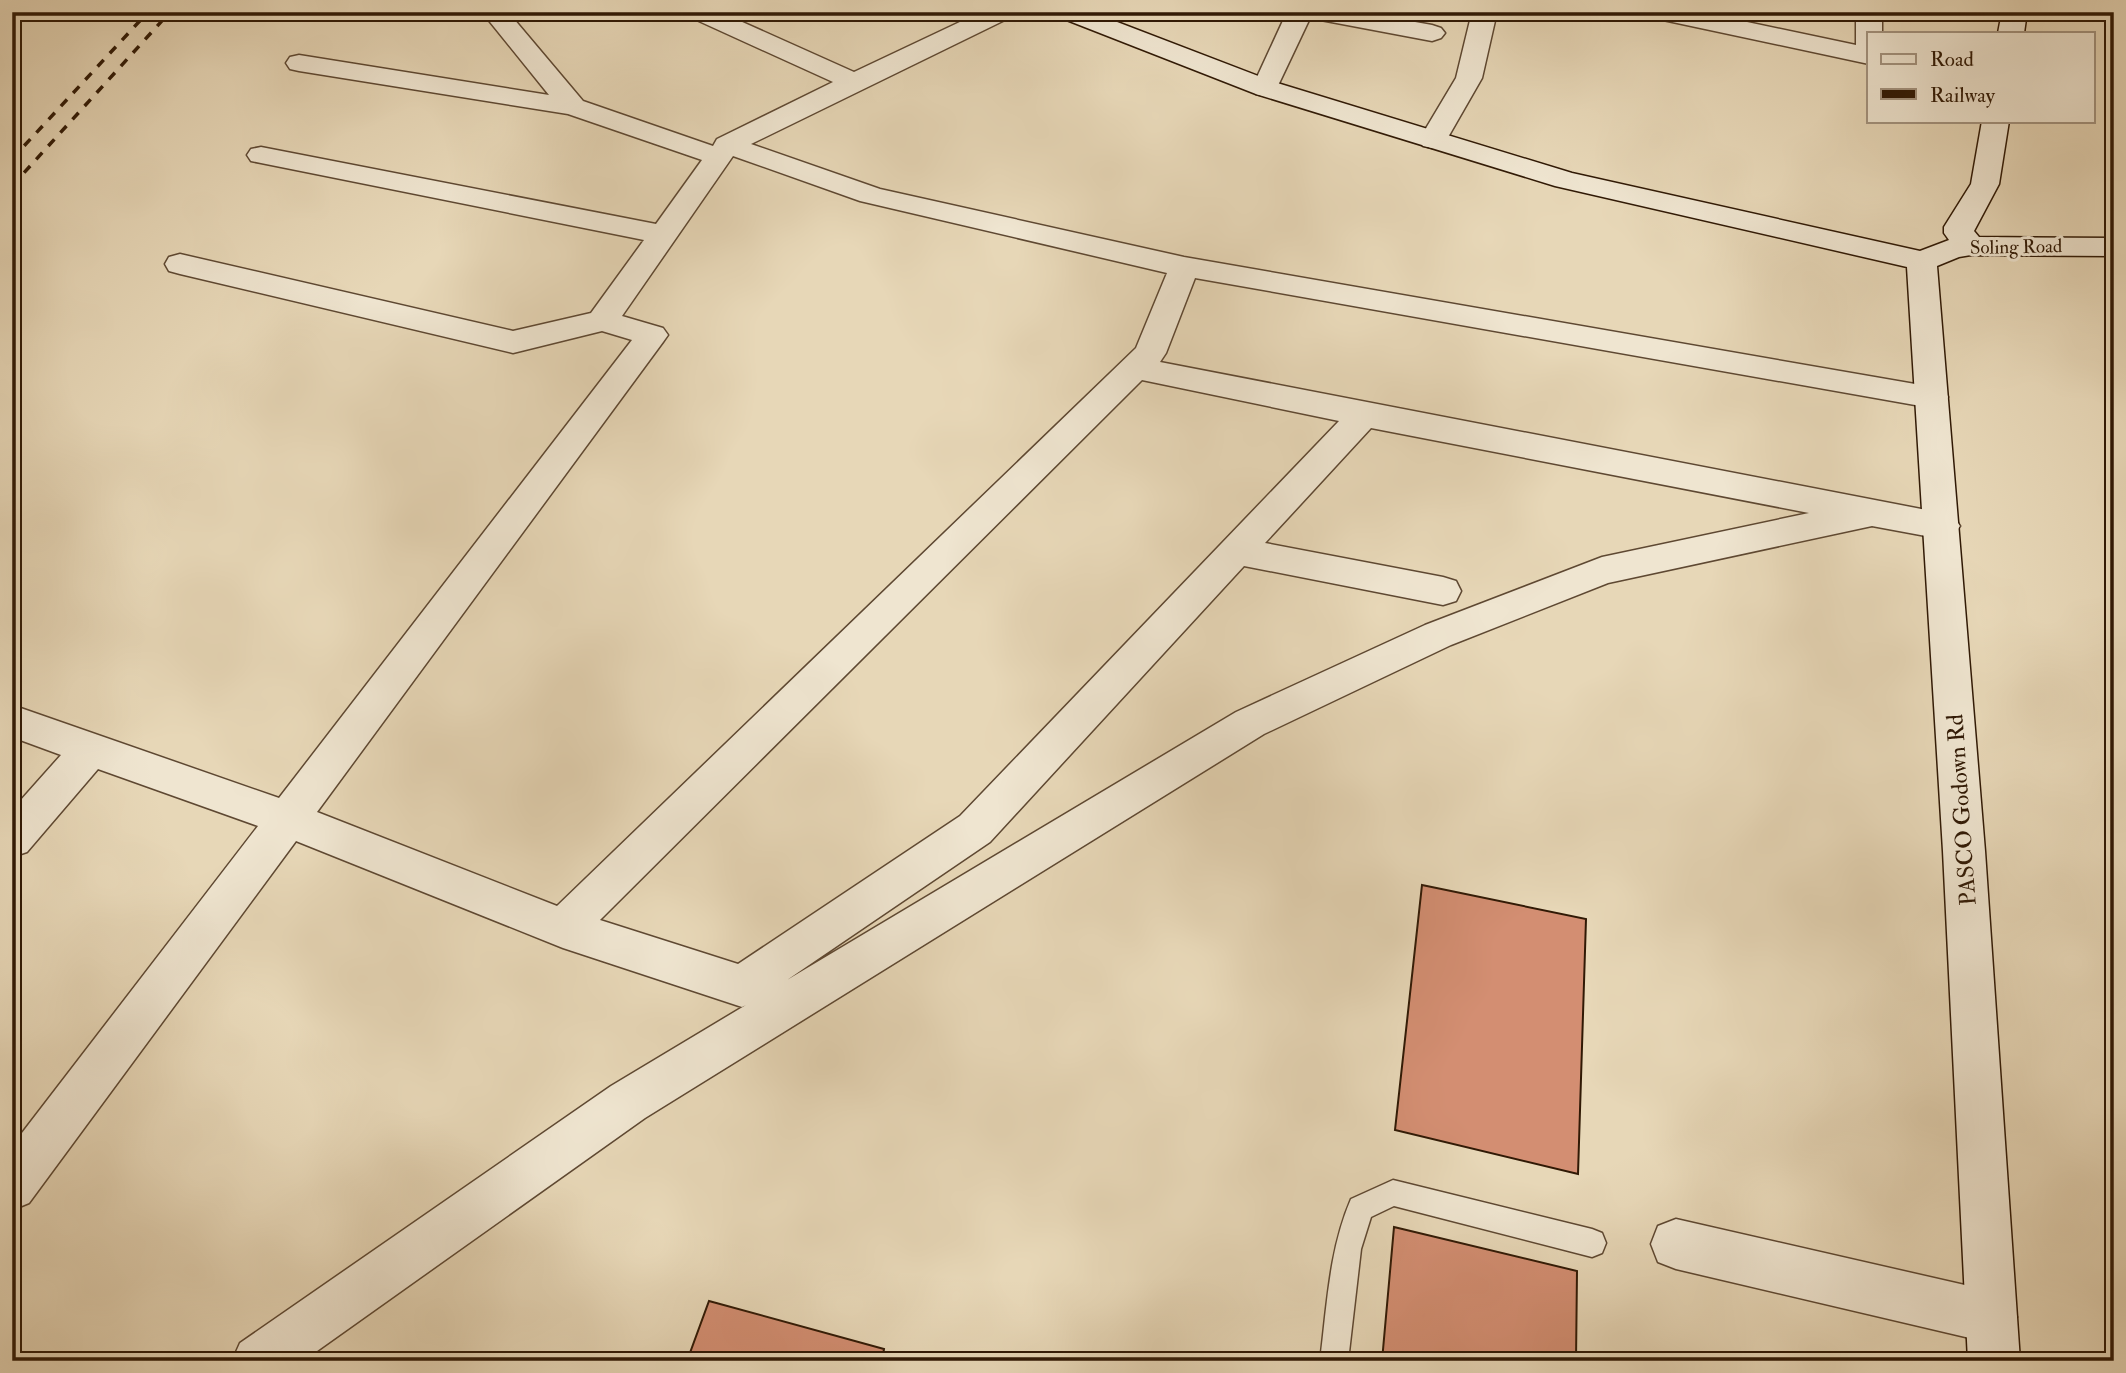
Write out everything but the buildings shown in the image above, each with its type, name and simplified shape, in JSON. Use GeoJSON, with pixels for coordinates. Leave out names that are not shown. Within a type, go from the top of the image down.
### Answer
{"type":"FeatureCollection","features":[{"type":"Feature","properties":{"kind":"street"},"geometry":{"type":"LineString","coordinates":[[494,12],[573,107]]}},
{"type":"Feature","properties":{"kind":"street"},"geometry":{"type":"LineString","coordinates":[[699,12],[854,82]]}},
{"type":"Feature","properties":{"kind":"street"},"geometry":{"type":"LineString","coordinates":[[603,321],[723,151],[854,82],[1002,12]]}},
{"type":"Feature","properties":{"kind":"street"},"geometry":{"type":"LineString","coordinates":[[1068,12],[1265,88],[1565,180],[1922,261]]}},
{"type":"Feature","properties":{"kind":"street"},"geometry":{"type":"LineString","coordinates":[[1265,88],[1300,12]]}},
{"type":"Feature","properties":{"kind":"street"},"geometry":{"type":"LineString","coordinates":[[1315,12],[1432,33]]}},
{"type":"Feature","properties":{"kind":"street"},"geometry":{"type":"LineString","coordinates":[[1433,140],[1469,78],[1485,12]]}},
{"type":"Feature","properties":{"kind":"street"},"geometry":{"type":"LineString","coordinates":[[1663,12],[1867,56]]}},
{"type":"Feature","properties":{"kind":"street"},"geometry":{"type":"LineString","coordinates":[[1869,12],[1869,32]]}},
{"type":"Feature","properties":{"kind":"street"},"geometry":{"type":"LineString","coordinates":[[2011,32],[2015,12]]}},
{"type":"Feature","properties":{"kind":"street"},"geometry":{"type":"LineString","coordinates":[[299,63],[573,107],[870,195],[1184,267],[1932,397]]}},
{"type":"Feature","properties":{"kind":"street"},"geometry":{"type":"LineString","coordinates":[[1970,246],[1959,233],[1959,227],[1985,184],[1996,122]]}},
{"type":"Feature","properties":{"kind":"street"},"geometry":{"type":"LineString","coordinates":[[261,155],[664,235]]}},
{"type":"Feature","properties":{"kind":"street","name":"Soling Road"},"geometry":{"type":"LineString","coordinates":[[1922,261],[1954,248],[1970,246],[2114,247]]}},
{"type":"Feature","properties":{"kind":"street","name":"PASCO Godown Rd"},"geometry":{"type":"LineString","coordinates":[[1922,261],[1966,878],[1992,1339]]}},
{"type":"Feature","properties":{"kind":"street"},"geometry":{"type":"LineString","coordinates":[[12,1186],[652,335],[603,321],[513,342],[180,264]]}},
{"type":"Feature","properties":{"kind":"street"},"geometry":{"type":"LineString","coordinates":[[563,928],[1150,353],[1184,267]]}},
{"type":"Feature","properties":{"kind":"street"},"geometry":{"type":"LineString","coordinates":[[1135,368],[1364,415],[1942,526]]}},
{"type":"Feature","properties":{"kind":"street"},"geometry":{"type":"LineString","coordinates":[[12,721],[288,819],[563,928],[742,986],[975,829],[1364,415]]}},
{"type":"Feature","properties":{"kind":"street"},"geometry":{"type":"LineString","coordinates":[[258,1361],[628,1101],[1250,723],[1438,635],[1602,571],[1871,513]]}},
{"type":"Feature","properties":{"kind":"street"},"geometry":{"type":"LineString","coordinates":[[1235,551],[1443,591]]}},
{"type":"Feature","properties":{"kind":"street"},"geometry":{"type":"LineString","coordinates":[[12,839],[91,749]]}},
{"type":"Feature","properties":{"kind":"street"},"geometry":{"type":"LineString","coordinates":[[1676,1244],[1992,1339]]}},
{"type":"Feature","properties":{"kind":"lane"},"geometry":{"type":"LineString","coordinates":[[1334,1361],[1347,1249],[1360,1208],[1393,1192],[1592,1243]]}},
{"type":"Feature","properties":{"kind":"railway"},"geometry":{"type":"LineString","coordinates":[[12,159],[148,12]]}},
{"type":"Feature","properties":{"kind":"railway"},"geometry":{"type":"LineString","coordinates":[[12,186],[170,12]]}}]}
